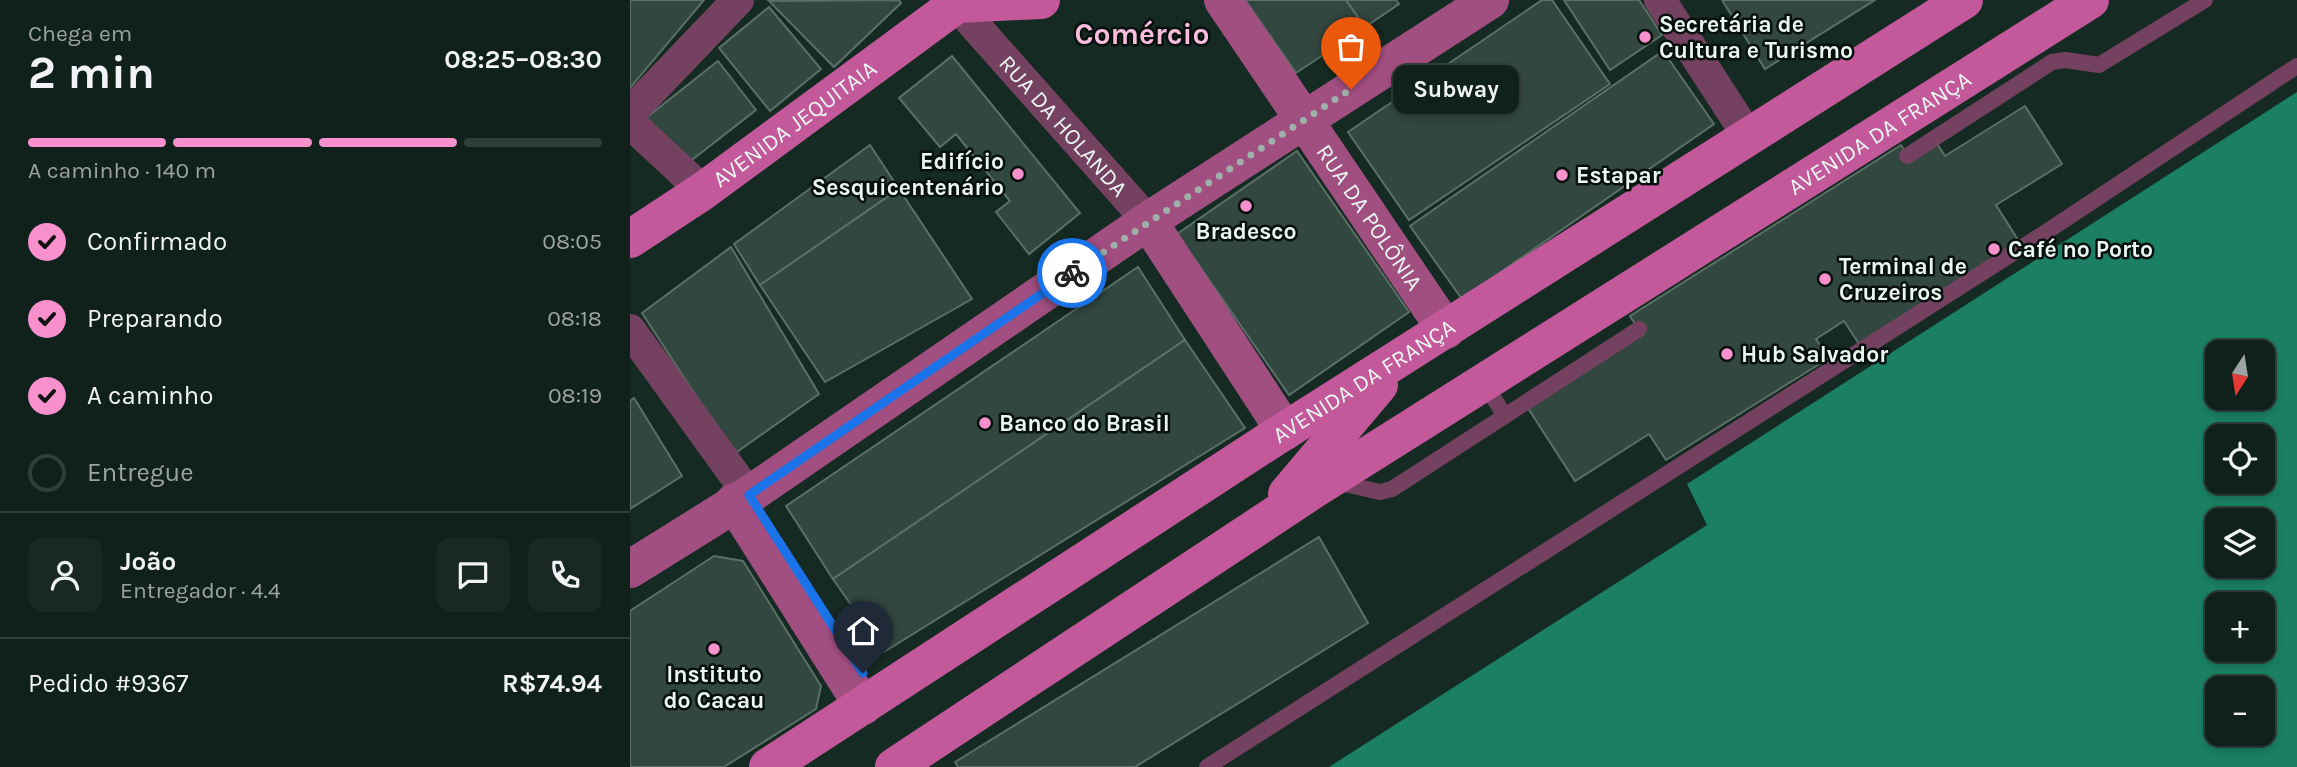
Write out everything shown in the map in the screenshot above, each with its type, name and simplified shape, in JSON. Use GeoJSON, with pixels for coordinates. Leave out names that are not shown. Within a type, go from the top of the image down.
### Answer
{"type":"FeatureCollection","features":[{"type":"Feature","properties":{"kind":"main road"},"geometry":{"type":"LineString","coordinates":[[955,1],[1041,0]]}},
{"type":"Feature","properties":{"kind":"main road","name":"RUA DA POLÔNIA"},"geometry":{"type":"LineString","coordinates":[[1223,0],[1446,330]]}},
{"type":"Feature","properties":{"kind":"main road"},"geometry":{"type":"LineString","coordinates":[[630,569],[741,498],[1148,221],[1490,0]]}},
{"type":"Feature","properties":{"kind":"main road","name":"AVENIDA DA FRANÇA"},"geometry":{"type":"LineString","coordinates":[[768,767],[1285,431],[1964,0]]}},
{"type":"Feature","properties":{"kind":"main road","name":"AVENIDA DA FRANÇA"},"geometry":{"type":"LineString","coordinates":[[894,767],[1330,480],[1484,383],[2012,68],[2090,0]]}},
{"type":"Feature","properties":{"kind":"main road","name":"AVENIDA JEQUITAIA"},"geometry":{"type":"LineString","coordinates":[[630,239],[703,191],[955,1]]}},
{"type":"Feature","properties":{"kind":"main road","name":"RUA DA HOLANDA"},"geometry":{"type":"LineString","coordinates":[[1148,221],[1285,431]]}},
{"type":"Feature","properties":{"kind":"main road"},"geometry":{"type":"LineString","coordinates":[[1258,528],[1401,358]]}},
{"type":"Feature","properties":{"kind":"main road"},"geometry":{"type":"LineString","coordinates":[[741,498],[870,700]]}},
{"type":"Feature","properties":{"kind":"street"},"geometry":{"type":"LineString","coordinates":[[630,113],[738,0]]}},
{"type":"Feature","properties":{"kind":"street"},"geometry":{"type":"LineString","coordinates":[[1660,0],[1748,136]]}},
{"type":"Feature","properties":{"kind":"street","name":"RUA DA HOLANDA"},"geometry":{"type":"LineString","coordinates":[[955,1],[1148,221]]}},
{"type":"Feature","properties":{"kind":"street"},"geometry":{"type":"LineString","coordinates":[[630,123],[703,191]]}},
{"type":"Feature","properties":{"kind":"street"},"geometry":{"type":"LineString","coordinates":[[630,330],[741,498]]}},
{"type":"Feature","properties":{"kind":"lane"},"geometry":{"type":"LineString","coordinates":[[1907,156],[2012,68],[2065,60],[2099,65],[2205,0]]}},
{"type":"Feature","properties":{"kind":"lane"},"geometry":{"type":"LineString","coordinates":[[1207,767],[2042,234],[2297,66]]}},
{"type":"Feature","properties":{"kind":"lane"},"geometry":{"type":"LineString","coordinates":[[1330,480],[1366,490],[1380,492],[1392,489],[1639,329]]}},
{"type":"Feature","properties":{"kind":"lane"},"geometry":{"type":"LineString","coordinates":[[1484,383],[1505,416]]}},
{"type":"Feature","properties":{"kind":"shaded area"},"geometry":{"type":"Polygon","coordinates":[[[2297,92],[2297,767],[1329,767],[1707,525],[1687,484],[2297,92]]]}},
{"type":"Feature","properties":{"kind":"building"},"geometry":{"type":"Polygon","coordinates":[[[630,0],[704,0],[630,88],[630,0]]]}},
{"type":"Feature","properties":{"kind":"building"},"geometry":{"type":"Polygon","coordinates":[[[899,0],[901,3],[834,67],[769,1],[899,0]]]}},
{"type":"Feature","properties":{"kind":"building"},"geometry":{"type":"Polygon","coordinates":[[[1245,0],[1346,0],[1365,27],[1296,73],[1245,0]]]}},
{"type":"Feature","properties":{"kind":"building"},"geometry":{"type":"Polygon","coordinates":[[[1346,0],[1396,0],[1399,4],[1365,27],[1346,0]]]}},
{"type":"Feature","properties":{"kind":"building"},"geometry":{"type":"Polygon","coordinates":[[[1542,0],[1552,0],[1610,84],[1409,220],[1348,132],[1542,0]]]}},
{"type":"Feature","properties":{"kind":"building"},"geometry":{"type":"Polygon","coordinates":[[[1564,0],[1639,0],[1662,35],[1610,70],[1564,0]]]}},
{"type":"Feature","properties":{"kind":"building"},"geometry":{"type":"Polygon","coordinates":[[[1722,0],[1875,0],[1765,69],[1722,0]]]}},
{"type":"Feature","properties":{"kind":"building"},"geometry":{"type":"Polygon","coordinates":[[[769,7],[821,69],[770,111],[719,48],[769,7]]]}},
{"type":"Feature","properties":{"kind":"building","name":"Estapar"},"geometry":{"type":"Polygon","coordinates":[[[1663,51],[1714,124],[1462,299],[1410,226],[1663,51]]]}},
{"type":"Feature","properties":{"kind":"building","name":"Edifício Sesquicentenário"},"geometry":{"type":"Polygon","coordinates":[[[952,56],[1080,213],[1029,254],[996,212],[1010,201],[956,134],[940,147],[899,98],[952,56]]]}},
{"type":"Feature","properties":{"kind":"building"},"geometry":{"type":"Polygon","coordinates":[[[718,61],[756,110],[684,166],[646,118],[718,61]]]}},
{"type":"Feature","properties":{"kind":"building","name":"Terminal de Cruzeiros"},"geometry":{"type":"Polygon","coordinates":[[[2025,106],[2062,164],[1996,205],[2020,243],[1859,344],[1844,321],[1816,339],[1829,358],[1666,460],[1649,434],[1575,481],[1526,405],[1641,333],[1630,316],[1901,145],[1910,159],[1936,142],[1945,156],[2025,106]]]}},
{"type":"Feature","properties":{"kind":"building"},"geometry":{"type":"Polygon","coordinates":[[[870,145],[899,189],[760,285],[734,244],[870,145]]]}},
{"type":"Feature","properties":{"kind":"building"},"geometry":{"type":"Polygon","coordinates":[[[1297,151],[1409,312],[1289,395],[1177,234],[1297,151]]]}},
{"type":"Feature","properties":{"kind":"building"},"geometry":{"type":"Polygon","coordinates":[[[899,189],[972,299],[825,382],[760,285],[899,189]]]}},
{"type":"Feature","properties":{"kind":"building"},"geometry":{"type":"Polygon","coordinates":[[[731,247],[819,394],[734,454],[642,313],[731,247]]]}},
{"type":"Feature","properties":{"kind":"building","name":"Banco do Brasil"},"geometry":{"type":"Polygon","coordinates":[[[1138,267],[1185,340],[833,579],[786,506],[1138,267]]]}},
{"type":"Feature","properties":{"kind":"building"},"geometry":{"type":"Polygon","coordinates":[[[1185,340],[1245,428],[884,652],[833,579],[1185,340]]]}},
{"type":"Feature","properties":{"kind":"building"},"geometry":{"type":"Polygon","coordinates":[[[634,398],[682,476],[630,509],[630,401],[634,398]]]}},
{"type":"Feature","properties":{"kind":"building"},"geometry":{"type":"Polygon","coordinates":[[[1319,537],[1368,623],[1135,767],[958,767],[955,762],[1319,537]]]}},
{"type":"Feature","properties":{"kind":"building","name":"Instituto do Cacau"},"geometry":{"type":"Polygon","coordinates":[[[714,556],[743,561],[821,686],[816,709],[724,767],[630,767],[630,611],[714,556]]]}},
{"type":"Feature","properties":{"kind":"way so far"},"geometry":{"type":"LineString","coordinates":[[1072,273],[1351,89]]}},
{"type":"Feature","properties":{"kind":"place","name":"Secretária de Cultura e Turismo"},"geometry":{"type":"Point","coordinates":[1645,37]}},
{"type":"Feature","properties":{"kind":"place","name":"Subway"},"geometry":{"type":"Point","coordinates":[1351,89]}},
{"type":"Feature","properties":{"kind":"place","name":"Edifício Sesquicentenário"},"geometry":{"type":"Point","coordinates":[1018,174]}},
{"type":"Feature","properties":{"kind":"place","name":"Estapar"},"geometry":{"type":"Point","coordinates":[1562,175]}},
{"type":"Feature","properties":{"kind":"place","name":"Bradesco"},"geometry":{"type":"Point","coordinates":[1246,206]}},
{"type":"Feature","properties":{"kind":"place","name":"Café no Porto"},"geometry":{"type":"Point","coordinates":[1994,249]}},
{"type":"Feature","properties":{"kind":"place","name":"Terminal de Cruzeiros"},"geometry":{"type":"Point","coordinates":[1825,279]}},
{"type":"Feature","properties":{"kind":"place","name":"Hub Salvador"},"geometry":{"type":"Point","coordinates":[1727,354]}},
{"type":"Feature","properties":{"kind":"place","name":"Banco do Brasil"},"geometry":{"type":"Point","coordinates":[985,423]}},
{"type":"Feature","properties":{"kind":"place","name":"Instituto do Cacau"},"geometry":{"type":"Point","coordinates":[714,649]}},
{"type":"Feature","properties":{"kind":"district","name":"Comércio"},"geometry":{"type":"Point","coordinates":[1142,34]}},
{"type":"Feature","properties":{"kind":"route"},"geometry":{"type":"LineString","coordinates":[[863,673],[749,495],[1072,273]]}}]}
